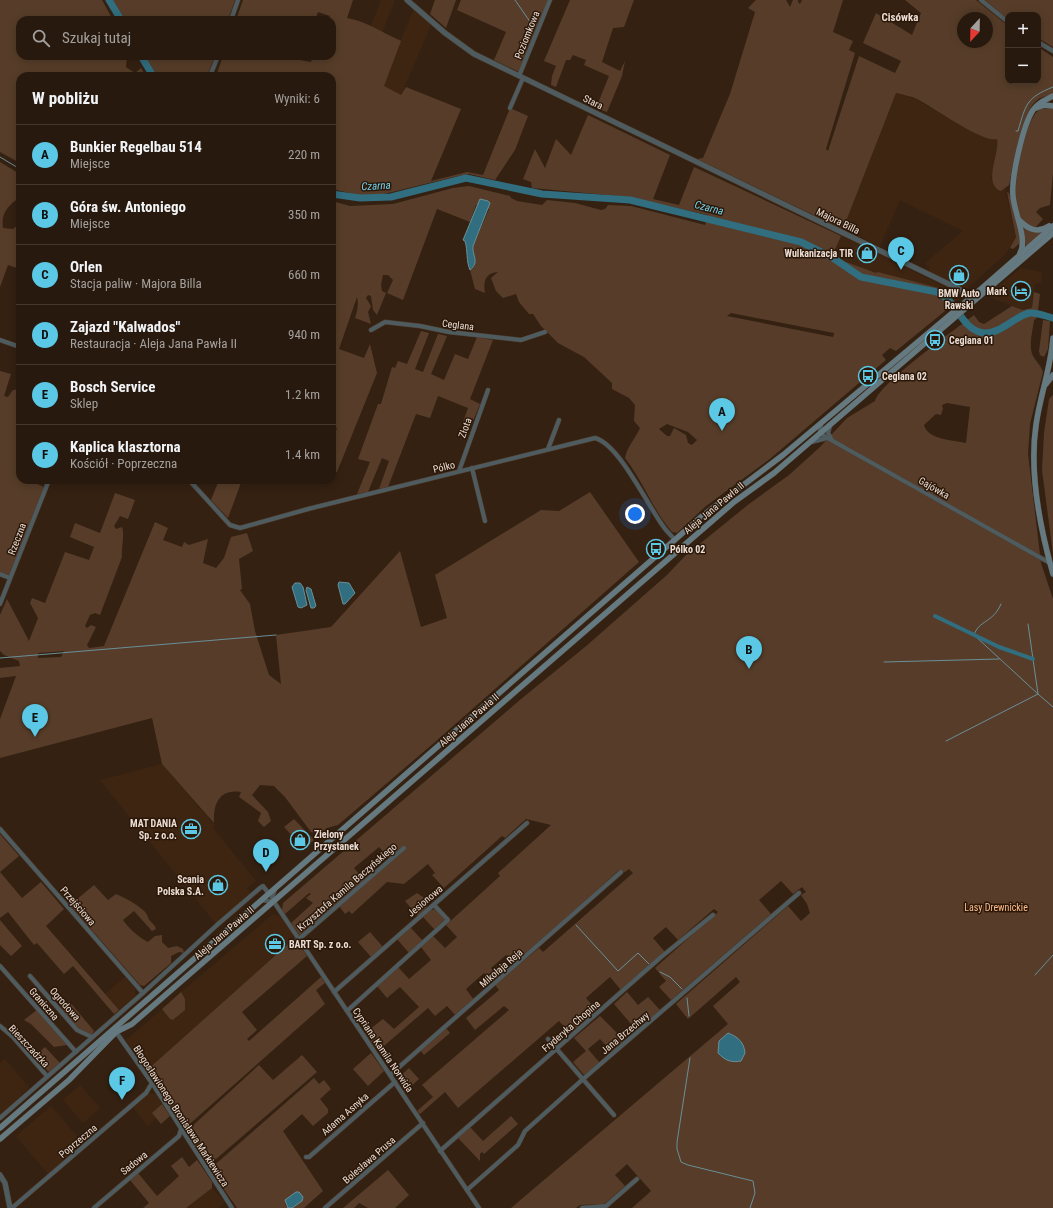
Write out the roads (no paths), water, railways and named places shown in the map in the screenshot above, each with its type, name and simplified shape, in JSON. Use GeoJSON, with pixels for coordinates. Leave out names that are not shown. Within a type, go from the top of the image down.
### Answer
{"type":"FeatureCollection","features":[{"type":"Feature","properties":{"kind":"main road"},"geometry":{"type":"LineString","coordinates":[[1017,257],[1022,250],[1023,242],[1013,199],[1013,178],[1028,121],[1034,109],[1045,100],[1053,96]]}},
{"type":"Feature","properties":{"kind":"main road"},"geometry":{"type":"LineString","coordinates":[[1045,100],[1052,104]]}},
{"type":"Feature","properties":{"kind":"main road"},"geometry":{"type":"LineString","coordinates":[[1034,109],[1052,104]]}},
{"type":"Feature","properties":{"kind":"main road"},"geometry":{"type":"LineString","coordinates":[[1018,220],[1027,228],[1033,230],[1045,229],[1053,225]]}},
{"type":"Feature","properties":{"kind":"main road"},"geometry":{"type":"LineString","coordinates":[[961,309],[970,299],[1053,225]]}},
{"type":"Feature","properties":{"kind":"main road"},"geometry":{"type":"LineString","coordinates":[[952,317],[1053,233]]}},
{"type":"Feature","properties":{"kind":"main road","name":"Aleja Jana Pawła II"},"geometry":{"type":"LineString","coordinates":[[0,1128],[701,517],[784,455],[891,361],[952,317]]}},
{"type":"Feature","properties":{"kind":"main road","name":"Aleja Jana Pawła II"},"geometry":{"type":"LineString","coordinates":[[0,1139],[69,1080],[116,1032],[132,1024],[734,502],[774,473],[952,317]]}},
{"type":"Feature","properties":{"kind":"main road"},"geometry":{"type":"LineString","coordinates":[[1053,338],[1051,365],[1044,386],[1036,425],[1034,449],[1037,493],[1053,574]]}},
{"type":"Feature","properties":{"kind":"main road"},"geometry":{"type":"LineString","coordinates":[[1044,386],[1053,375]]}},
{"type":"Feature","properties":{"kind":"street"},"geometry":{"type":"LineString","coordinates":[[232,16],[238,0]]}},
{"type":"Feature","properties":{"kind":"street","name":"Stara"},"geometry":{"type":"LineString","coordinates":[[407,0],[466,49],[782,204]]}},
{"type":"Feature","properties":{"kind":"street","name":"Poziomkowa"},"geometry":{"type":"LineString","coordinates":[[510,108],[550,0]]}},
{"type":"Feature","properties":{"kind":"street"},"geometry":{"type":"LineString","coordinates":[[981,0],[1005,20]]}},
{"type":"Feature","properties":{"kind":"street"},"geometry":{"type":"LineString","coordinates":[[1041,44],[1053,52]]}},
{"type":"Feature","properties":{"kind":"street"},"geometry":{"type":"LineString","coordinates":[[212,72],[216,60]]}},
{"type":"Feature","properties":{"kind":"street","name":"Majora Billa"},"geometry":{"type":"LineString","coordinates":[[782,204],[959,289],[970,299]]}},
{"type":"Feature","properties":{"kind":"street","name":"Ceglana"},"geometry":{"type":"LineString","coordinates":[[371,330],[385,322],[420,326],[449,332],[521,340],[545,332]]}},
{"type":"Feature","properties":{"kind":"street"},"geometry":{"type":"LineString","coordinates":[[0,340],[16,346]]}},
{"type":"Feature","properties":{"kind":"street","name":"Złota"},"geometry":{"type":"LineString","coordinates":[[460,471],[459,468],[488,390]]}},
{"type":"Feature","properties":{"kind":"street"},"geometry":{"type":"LineString","coordinates":[[548,449],[559,420]]}},
{"type":"Feature","properties":{"kind":"street"},"geometry":{"type":"LineString","coordinates":[[820,432],[822,422]]}},
{"type":"Feature","properties":{"kind":"street"},"geometry":{"type":"LineString","coordinates":[[831,424],[828,431],[833,440]]}},
{"type":"Feature","properties":{"kind":"street","name":"Gajówka"},"geometry":{"type":"LineString","coordinates":[[820,432],[828,438],[1051,564]]}},
{"type":"Feature","properties":{"kind":"street","name":"Pólko"},"geometry":{"type":"LineString","coordinates":[[193,484],[230,525],[240,528],[595,438],[604,442],[631,473],[661,523],[675,540]]}},
{"type":"Feature","properties":{"kind":"street"},"geometry":{"type":"LineString","coordinates":[[807,444],[828,438]]}},
{"type":"Feature","properties":{"kind":"street"},"geometry":{"type":"LineString","coordinates":[[472,468],[485,521]]}},
{"type":"Feature","properties":{"kind":"street","name":"Rzeczna"},"geometry":{"type":"LineString","coordinates":[[0,604],[47,484]]}},
{"type":"Feature","properties":{"kind":"street"},"geometry":{"type":"LineString","coordinates":[[0,574],[10,578]]}},
{"type":"Feature","properties":{"kind":"street","name":"Jesionowa"},"geometry":{"type":"LineString","coordinates":[[334,992],[527,823]]}},
{"type":"Feature","properties":{"kind":"street","name":"Przejściowa"},"geometry":{"type":"LineString","coordinates":[[0,829],[143,993]]}},
{"type":"Feature","properties":{"kind":"street","name":"Krzysztofa Kamila Baczyńskiego"},"geometry":{"type":"LineString","coordinates":[[299,939],[404,848]]}},
{"type":"Feature","properties":{"kind":"street","name":"Mikołaja Reja"},"geometry":{"type":"LineString","coordinates":[[390,1075],[621,872]]}},
{"type":"Feature","properties":{"kind":"street"},"geometry":{"type":"LineString","coordinates":[[0,1118],[260,888],[263,886],[269,894]]}},
{"type":"Feature","properties":{"kind":"street"},"geometry":{"type":"LineString","coordinates":[[262,900],[274,902],[273,894],[275,888]]}},
{"type":"Feature","properties":{"kind":"street","name":"Jana Brzechwy"},"geometry":{"type":"LineString","coordinates":[[467,1190],[518,1145],[526,1131],[582,1080],[799,893]]}},
{"type":"Feature","properties":{"kind":"street","name":"Cypriana Kamila Norwida"},"geometry":{"type":"LineString","coordinates":[[274,902],[479,1208]]}},
{"type":"Feature","properties":{"kind":"street"},"geometry":{"type":"LineString","coordinates":[[347,1011],[448,920],[434,905]]}},
{"type":"Feature","properties":{"kind":"street","name":"Fryderyka Chopina"},"geometry":{"type":"LineString","coordinates":[[440,1151],[662,957],[713,915]]}},
{"type":"Feature","properties":{"kind":"street","name":"Graniczna"},"geometry":{"type":"LineString","coordinates":[[0,966],[76,1052]]}},
{"type":"Feature","properties":{"kind":"street","name":"Ogrodowa"},"geometry":{"type":"LineString","coordinates":[[30,976],[76,1030],[92,1037]]}},
{"type":"Feature","properties":{"kind":"street","name":"Bieszczadzka"},"geometry":{"type":"LineString","coordinates":[[0,1026],[13,1038],[47,1076]]}},
{"type":"Feature","properties":{"kind":"street","name":"Błogosławionego Bronisława Markiewicza"},"geometry":{"type":"LineString","coordinates":[[116,1032],[152,1083],[232,1208]]}},
{"type":"Feature","properties":{"kind":"street"},"geometry":{"type":"LineString","coordinates":[[548,1039],[582,1080],[614,1115]]}},
{"type":"Feature","properties":{"kind":"street","name":"Adama Asnyka"},"geometry":{"type":"LineString","coordinates":[[306,1156],[309,1157],[394,1082]]}},
{"type":"Feature","properties":{"kind":"street","name":"Poprzeczna"},"geometry":{"type":"LineString","coordinates":[[11,1208],[146,1093],[152,1083]]}},
{"type":"Feature","properties":{"kind":"street","name":"Bolesława Prusa"},"geometry":{"type":"LineString","coordinates":[[325,1208],[423,1123]]}},
{"type":"Feature","properties":{"kind":"street","name":"Sadowa"},"geometry":{"type":"LineString","coordinates":[[94,1208],[179,1136],[181,1129]]}},
{"type":"Feature","properties":{"kind":"street"},"geometry":{"type":"LineString","coordinates":[[0,1175],[11,1208]]}},
{"type":"Feature","properties":{"kind":"street"},"geometry":{"type":"LineString","coordinates":[[582,1208],[606,1206],[637,1179]]}},
{"type":"Feature","properties":{"kind":"street"},"geometry":{"type":"LineString","coordinates":[[0,1181],[5,1188]]}},
{"type":"Feature","properties":{"kind":"water"},"geometry":{"type":"Polygon","coordinates":[[[480,199],[490,203],[473,246],[475,264],[470,270],[466,245],[465,241],[463,240],[480,199]]]}},
{"type":"Feature","properties":{"kind":"water"},"geometry":{"type":"Polygon","coordinates":[[[339,582],[349,583],[355,593],[345,604],[343,604],[338,585],[339,582]]]}},
{"type":"Feature","properties":{"kind":"water"},"geometry":{"type":"Polygon","coordinates":[[[295,583],[300,583],[303,587],[307,605],[301,608],[298,607],[292,587],[295,583]]]}},
{"type":"Feature","properties":{"kind":"water"},"geometry":{"type":"Polygon","coordinates":[[[307,587],[311,589],[316,606],[314,608],[311,608],[306,590],[307,587]]]}},
{"type":"Feature","properties":{"kind":"water"},"geometry":{"type":"Polygon","coordinates":[[[728,1033],[738,1038],[742,1043],[745,1053],[741,1061],[734,1062],[728,1060],[718,1053],[719,1041],[728,1033]]]}},
{"type":"Feature","properties":{"kind":"water"},"geometry":{"type":"Polygon","coordinates":[[[296,1192],[299,1192],[303,1197],[302,1201],[292,1208],[288,1208],[285,1200],[296,1192]]]}},
{"type":"Feature","properties":{"kind":"waterway","name":"Czarna"},"geometry":{"type":"LineString","coordinates":[[109,0],[119,16]]}},
{"type":"Feature","properties":{"kind":"waterway"},"geometry":{"type":"LineString","coordinates":[[515,0],[533,26]]}},
{"type":"Feature","properties":{"kind":"waterway","name":"Czarna"},"geometry":{"type":"LineString","coordinates":[[143,60],[151,72]]}},
{"type":"Feature","properties":{"kind":"waterway"},"geometry":{"type":"LineString","coordinates":[[1016,131],[1018,131],[1028,103],[1037,95],[1053,87]]}},
{"type":"Feature","properties":{"kind":"waterway"},"geometry":{"type":"LineString","coordinates":[[0,157],[16,167]]}},
{"type":"Feature","properties":{"kind":"waterway","name":"Czarna"},"geometry":{"type":"LineString","coordinates":[[336,195],[360,198],[391,197],[466,178],[542,194],[630,200],[801,242],[833,258],[861,277],[937,292],[950,301],[964,321],[976,331],[984,333],[996,331],[1029,313],[1053,318]]}},
{"type":"Feature","properties":{"kind":"waterway"},"geometry":{"type":"LineString","coordinates":[[946,741],[1038,694],[974,635],[979,626],[994,615],[1001,604]]}},
{"type":"Feature","properties":{"kind":"waterway"},"geometry":{"type":"LineString","coordinates":[[935,616],[999,647],[1033,659]]}},
{"type":"Feature","properties":{"kind":"waterway"},"geometry":{"type":"LineString","coordinates":[[1028,624],[1038,694],[1053,707]]}},
{"type":"Feature","properties":{"kind":"waterway"},"geometry":{"type":"LineString","coordinates":[[0,658],[276,635]]}},
{"type":"Feature","properties":{"kind":"waterway"},"geometry":{"type":"LineString","coordinates":[[884,662],[999,659]]}},
{"type":"Feature","properties":{"kind":"waterway"},"geometry":{"type":"LineString","coordinates":[[576,925],[618,971],[638,953],[649,964]]}},
{"type":"Feature","properties":{"kind":"waterway"},"geometry":{"type":"LineString","coordinates":[[1035,975],[1053,955]]}},
{"type":"Feature","properties":{"kind":"waterway"},"geometry":{"type":"LineString","coordinates":[[660,972],[670,977],[682,989]]}},
{"type":"Feature","properties":{"kind":"waterway"},"geometry":{"type":"LineString","coordinates":[[687,998],[689,1016]]}},
{"type":"Feature","properties":{"kind":"waterway"},"geometry":{"type":"LineString","coordinates":[[690,1058],[677,1142],[677,1149],[681,1162],[753,1181],[755,1193],[750,1208]]}},
{"type":"Feature","properties":{"kind":"place","name":"Wulkanizacja TIR"},"geometry":{"type":"Point","coordinates":[867,253]}},
{"type":"Feature","properties":{"kind":"place","name":"Orlen"},"geometry":{"type":"Point","coordinates":[901,270]}},
{"type":"Feature","properties":{"kind":"place","name":"BMW Auto Rawski"},"geometry":{"type":"Point","coordinates":[959,275]}},
{"type":"Feature","properties":{"kind":"place","name":"Mark"},"geometry":{"type":"Point","coordinates":[1021,291]}},
{"type":"Feature","properties":{"kind":"place","name":"Ceglana 01"},"geometry":{"type":"Point","coordinates":[935,340]}},
{"type":"Feature","properties":{"kind":"place","name":"Ceglana 02"},"geometry":{"type":"Point","coordinates":[868,376]}},
{"type":"Feature","properties":{"kind":"place","name":"Bunkier Regelbau 514"},"geometry":{"type":"Point","coordinates":[722,431]}},
{"type":"Feature","properties":{"kind":"place","name":"Pólko 02"},"geometry":{"type":"Point","coordinates":[656,549]}},
{"type":"Feature","properties":{"kind":"place","name":"Góra św. Antoniego"},"geometry":{"type":"Point","coordinates":[749,669]}},
{"type":"Feature","properties":{"kind":"place","name":"Bosch Service"},"geometry":{"type":"Point","coordinates":[35,737]}},
{"type":"Feature","properties":{"kind":"place","name":"MAT DANIA Sp. z o.o."},"geometry":{"type":"Point","coordinates":[191,829]}},
{"type":"Feature","properties":{"kind":"place","name":"Zielony Przystanek"},"geometry":{"type":"Point","coordinates":[300,840]}},
{"type":"Feature","properties":{"kind":"place","name":"Zajazd \"Kalwados\""},"geometry":{"type":"Point","coordinates":[266,872]}},
{"type":"Feature","properties":{"kind":"place","name":"Scania Polska S.A."},"geometry":{"type":"Point","coordinates":[218,885]}},
{"type":"Feature","properties":{"kind":"place","name":"BART Sp. z o.o."},"geometry":{"type":"Point","coordinates":[275,944]}},
{"type":"Feature","properties":{"kind":"place","name":"Kaplica klasztorna"},"geometry":{"type":"Point","coordinates":[122,1100]}},
{"type":"Feature","properties":{"kind":"district","name":"Cisówka"},"geometry":{"type":"Point","coordinates":[900,17]}},
{"type":"Feature","properties":{"kind":"park label","name":"Lasy Drewnickie"},"geometry":{"type":"Point","coordinates":[996,907]}}]}
